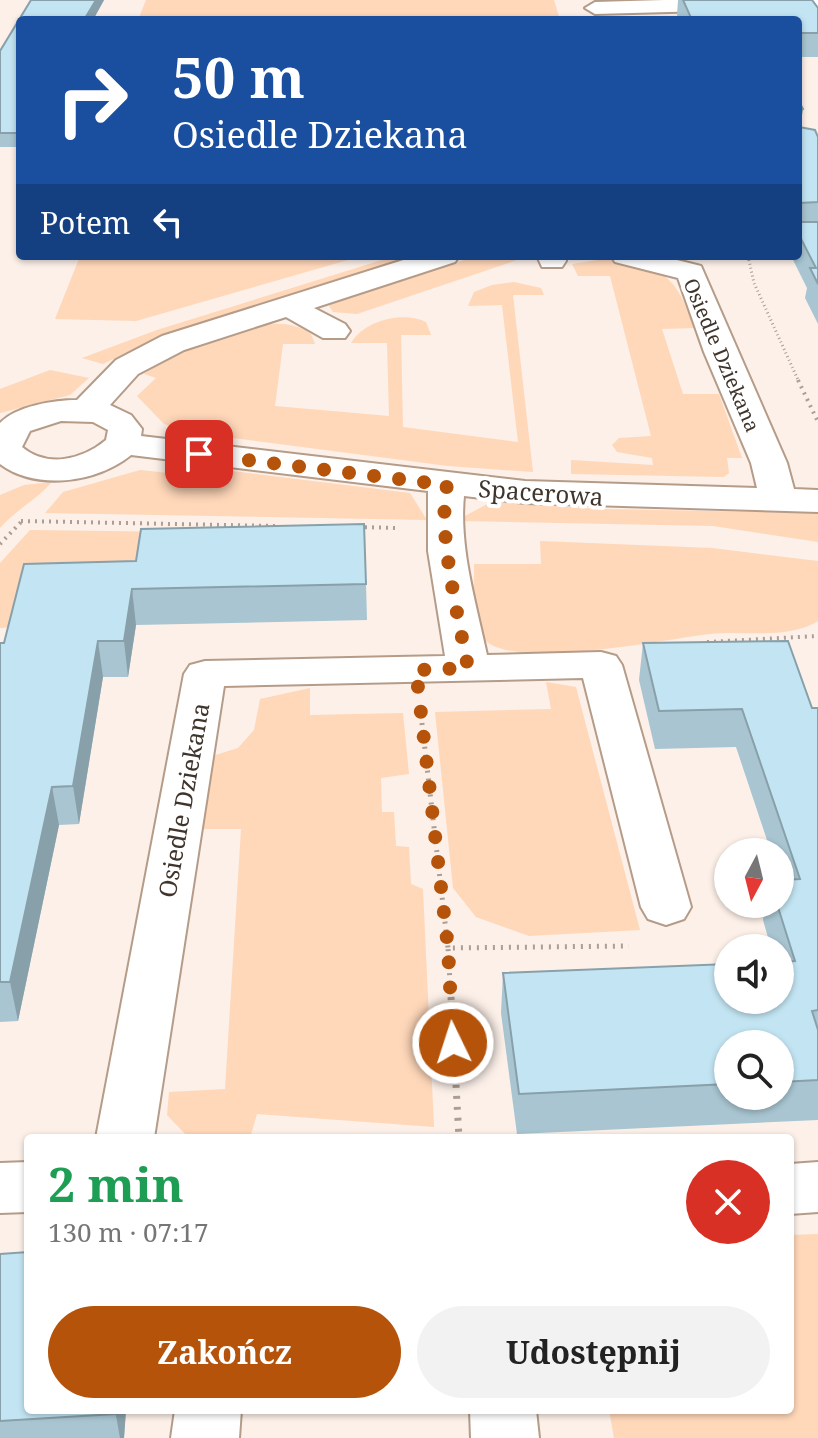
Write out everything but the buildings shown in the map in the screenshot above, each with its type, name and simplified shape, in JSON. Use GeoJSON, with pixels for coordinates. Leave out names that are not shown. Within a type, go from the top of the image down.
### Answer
{"type":"FeatureCollection","features":[{"type":"Feature","properties":{"kind":"street"},"geometry":{"type":"LineString","coordinates":[[595,9],[811,2]]}},
{"type":"Feature","properties":{"kind":"street"},"geometry":{"type":"LineString","coordinates":[[86,411],[117,375],[147,355],[197,334],[432,260]]}},
{"type":"Feature","properties":{"kind":"street","name":"Osiedle Dziekana"},"geometry":{"type":"LineString","coordinates":[[642,260],[691,272],[720,352],[769,463],[778,499]]}},
{"type":"Feature","properties":{"kind":"street"},"geometry":{"type":"LineString","coordinates":[[287,305],[334,331]]}},
{"type":"Feature","properties":{"kind":"street"},"geometry":{"type":"LineString","coordinates":[[86,411],[120,422],[126,437],[114,454],[82,467],[12,472],[4,450],[5,430],[43,414],[86,411]]}},
{"type":"Feature","properties":{"kind":"street","name":"Spacerowa"},"geometry":{"type":"LineString","coordinates":[[123,444],[447,485],[552,476],[818,501]]}},
{"type":"Feature","properties":{"kind":"street"},"geometry":{"type":"LineString","coordinates":[[447,485],[444,497],[448,548],[468,668]]}},
{"type":"Feature","properties":{"kind":"street"},"geometry":{"type":"LineString","coordinates":[[601,665],[666,907]]}},
{"type":"Feature","properties":{"kind":"street","name":"Osiedle Dziekana"},"geometry":{"type":"LineString","coordinates":[[126,1134],[205,674],[601,665]]}},
{"type":"Feature","properties":{"kind":"street"},"geometry":{"type":"LineString","coordinates":[[0,1188],[24,1187]]}},
{"type":"Feature","properties":{"kind":"street"},"geometry":{"type":"LineString","coordinates":[[794,1189],[818,1187]]}},
{"type":"Feature","properties":{"kind":"street"},"geometry":{"type":"LineString","coordinates":[[205,1438],[208,1414]]}},
{"type":"Feature","properties":{"kind":"street"},"geometry":{"type":"LineString","coordinates":[[503,1414],[505,1438]]}},
{"type":"Feature","properties":{"kind":"path"},"geometry":{"type":"LineString","coordinates":[[749,260],[754,283],[818,422]]}},
{"type":"Feature","properties":{"kind":"path"},"geometry":{"type":"LineString","coordinates":[[807,398],[818,402]]}},
{"type":"Feature","properties":{"kind":"path"},"geometry":{"type":"LineString","coordinates":[[2,541],[21,521]]}},
{"type":"Feature","properties":{"kind":"path"},"geometry":{"type":"LineString","coordinates":[[601,665],[645,646],[818,636]]}},
{"type":"Feature","properties":{"kind":"path"},"geometry":{"type":"LineString","coordinates":[[416,670],[448,948],[459,1134]]}},
{"type":"Feature","properties":{"kind":"path"},"geometry":{"type":"LineString","coordinates":[[448,948],[677,946],[666,907]]}},
{"type":"Feature","properties":{"kind":"shaded area"},"geometry":{"type":"Polygon","coordinates":[[[146,0],[554,0],[559,16],[140,16],[146,0]]]}},
{"type":"Feature","properties":{"kind":"shaded area"},"geometry":{"type":"Polygon","coordinates":[[[78,260],[348,260],[136,321],[55,319],[78,260]]]}},
{"type":"Feature","properties":{"kind":"shaded area"},"geometry":{"type":"Polygon","coordinates":[[[382,260],[399,260],[163,335],[103,364],[82,358],[157,330],[382,260]]]}},
{"type":"Feature","properties":{"kind":"shaded area"},"geometry":{"type":"Polygon","coordinates":[[[464,260],[517,260],[357,314],[333,312],[329,306],[333,301],[464,260]]]}},
{"type":"Feature","properties":{"kind":"shaded area"},"geometry":{"type":"Polygon","coordinates":[[[609,260],[640,266],[663,275],[680,294],[694,328],[662,329],[683,394],[719,394],[742,458],[727,458],[729,473],[724,477],[571,474],[571,460],[653,465],[652,458],[617,452],[612,445],[619,438],[651,436],[610,276],[578,276],[572,264],[609,260]]]}},
{"type":"Feature","properties":{"kind":"shaded area"},"geometry":{"type":"Polygon","coordinates":[[[514,282],[541,288],[544,295],[513,295],[533,472],[448,466],[187,432],[164,424],[137,396],[156,378],[144,374],[180,353],[226,333],[273,324],[294,326],[311,334],[315,344],[283,344],[275,406],[389,416],[387,343],[351,343],[365,328],[375,323],[407,317],[426,322],[431,335],[401,335],[403,427],[518,442],[502,305],[468,306],[474,292],[492,285],[514,282]]]}},
{"type":"Feature","properties":{"kind":"shaded area"},"geometry":{"type":"Polygon","coordinates":[[[50,370],[89,378],[70,395],[0,413],[0,389],[50,370]]]}},
{"type":"Feature","properties":{"kind":"shaded area"},"geometry":{"type":"Polygon","coordinates":[[[140,470],[227,479],[232,471],[410,493],[427,520],[45,513],[63,492],[140,470]]]}},
{"type":"Feature","properties":{"kind":"shaded area"},"geometry":{"type":"Polygon","coordinates":[[[52,482],[0,528],[0,495],[24,485],[52,482]]]}},
{"type":"Feature","properties":{"kind":"shaded area"},"geometry":{"type":"Polygon","coordinates":[[[491,502],[603,509],[818,513],[818,542],[713,526],[463,521],[463,517],[491,502]]]}},
{"type":"Feature","properties":{"kind":"shaded area"},"geometry":{"type":"Polygon","coordinates":[[[30,530],[179,532],[186,536],[13,627],[0,628],[0,563],[30,530]]]}},
{"type":"Feature","properties":{"kind":"shaded area"},"geometry":{"type":"Polygon","coordinates":[[[540,541],[712,548],[818,561],[818,621],[806,627],[780,632],[710,634],[594,650],[529,653],[503,649],[486,641],[477,626],[474,564],[541,564],[540,541]]]}},
{"type":"Feature","properties":{"kind":"shaded area"},"geometry":{"type":"Polygon","coordinates":[[[546,682],[576,687],[640,930],[529,936],[476,917],[453,888],[435,712],[551,709],[546,682]]]}},
{"type":"Feature","properties":{"kind":"shaded area"},"geometry":{"type":"Polygon","coordinates":[[[310,688],[310,715],[403,713],[409,774],[381,778],[382,812],[394,812],[396,846],[409,847],[411,884],[423,889],[434,1127],[257,1114],[251,1134],[185,1134],[167,1115],[169,1092],[225,1089],[241,829],[193,829],[209,757],[238,748],[254,730],[260,699],[310,688]]]}},
{"type":"Feature","properties":{"kind":"shaded area"},"geometry":{"type":"Polygon","coordinates":[[[818,1234],[818,1438],[614,1438],[610,1414],[794,1414],[794,1235],[818,1234]]]}},
{"type":"Feature","properties":{"kind":"route"},"geometry":{"type":"LineString","coordinates":[[199,454],[447,485],[444,497],[448,548],[468,668],[416,670],[448,948],[453,1043]]}}]}
